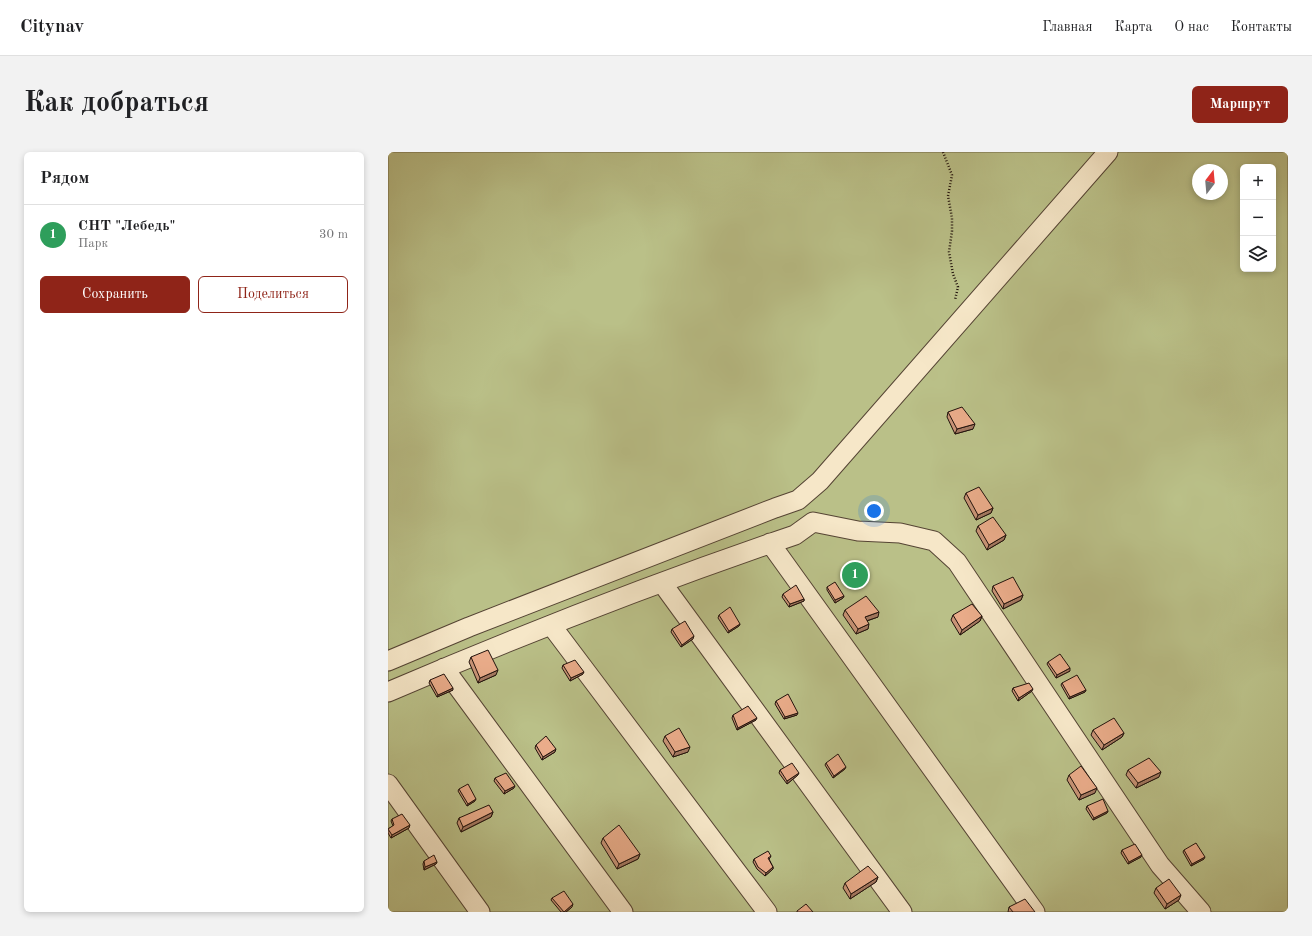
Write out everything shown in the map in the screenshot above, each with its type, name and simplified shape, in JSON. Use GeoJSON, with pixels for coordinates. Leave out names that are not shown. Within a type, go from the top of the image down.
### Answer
{"type":"FeatureCollection","features":[{"type":"Feature","properties":{"kind":"street"},"geometry":{"type":"LineString","coordinates":[[388,661],[469,627],[798,500],[820,481],[1108,152]]}},
{"type":"Feature","properties":{"kind":"street"},"geometry":{"type":"LineString","coordinates":[[798,500],[813,522],[858,531],[900,533],[934,541],[957,562],[1160,865],[1201,912]]}},
{"type":"Feature","properties":{"kind":"street"},"geometry":{"type":"LineString","coordinates":[[388,692],[551,625],[795,535],[813,522]]}},
{"type":"Feature","properties":{"kind":"street"},"geometry":{"type":"LineString","coordinates":[[770,543],[1035,912]]}},
{"type":"Feature","properties":{"kind":"street"},"geometry":{"type":"LineString","coordinates":[[662,583],[902,912]]}},
{"type":"Feature","properties":{"kind":"street"},"geometry":{"type":"LineString","coordinates":[[551,625],[767,912]]}},
{"type":"Feature","properties":{"kind":"street"},"geometry":{"type":"LineString","coordinates":[[444,668],[623,912]]}},
{"type":"Feature","properties":{"kind":"street"},"geometry":{"type":"LineString","coordinates":[[388,784],[480,912]]}},
{"type":"Feature","properties":{"kind":"path"},"geometry":{"type":"LineString","coordinates":[[943,152],[952,175],[948,196],[952,218],[949,252],[953,274],[958,287],[953,304]]}},
{"type":"Feature","properties":{"kind":"green space"},"geometry":{"type":"Polygon","coordinates":[[[388,152],[1288,152],[1288,912],[388,912],[388,152]]]}},
{"type":"Feature","properties":{"kind":"building"},"geometry":{"type":"Polygon","coordinates":[[[962,407],[975,424],[957,429],[948,412],[962,407]]]}},
{"type":"Feature","properties":{"kind":"building"},"geometry":{"type":"Polygon","coordinates":[[[979,487],[993,508],[978,515],[966,493],[979,487]]]}},
{"type":"Feature","properties":{"kind":"building"},"geometry":{"type":"Polygon","coordinates":[[[993,517],[1006,535],[989,545],[978,526],[993,517]]]}},
{"type":"Feature","properties":{"kind":"building"},"geometry":{"type":"Polygon","coordinates":[[[1013,577],[1023,595],[1004,604],[993,586],[1013,577]]]}},
{"type":"Feature","properties":{"kind":"building"},"geometry":{"type":"Polygon","coordinates":[[[835,582],[844,596],[835,600],[827,587],[835,582]]]}},
{"type":"Feature","properties":{"kind":"building"},"geometry":{"type":"Polygon","coordinates":[[[796,585],[804,599],[790,604],[783,594],[796,585]]]}},
{"type":"Feature","properties":{"kind":"building"},"geometry":{"type":"Polygon","coordinates":[[[866,596],[879,612],[865,617],[869,624],[858,629],[845,610],[866,596]]]}},
{"type":"Feature","properties":{"kind":"building"},"geometry":{"type":"Polygon","coordinates":[[[972,604],[982,616],[962,630],[953,615],[972,604]]]}},
{"type":"Feature","properties":{"kind":"building"},"geometry":{"type":"Polygon","coordinates":[[[730,607],[740,624],[729,631],[719,615],[730,607]]]}},
{"type":"Feature","properties":{"kind":"building"},"geometry":{"type":"Polygon","coordinates":[[[685,621],[694,636],[682,645],[672,629],[685,621]]]}},
{"type":"Feature","properties":{"kind":"building"},"geometry":{"type":"Polygon","coordinates":[[[488,650],[498,670],[480,678],[471,657],[488,650]]]}},
{"type":"Feature","properties":{"kind":"building"},"geometry":{"type":"Polygon","coordinates":[[[1060,654],[1070,668],[1057,675],[1048,662],[1060,654]]]}},
{"type":"Feature","properties":{"kind":"building"},"geometry":{"type":"Polygon","coordinates":[[[575,660],[584,672],[571,678],[563,665],[575,660]]]}},
{"type":"Feature","properties":{"kind":"building"},"geometry":{"type":"Polygon","coordinates":[[[444,674],[453,688],[438,695],[430,680],[444,674]]]}},
{"type":"Feature","properties":{"kind":"building"},"geometry":{"type":"Polygon","coordinates":[[[1077,675],[1086,690],[1070,697],[1062,683],[1077,675]]]}},
{"type":"Feature","properties":{"kind":"building"},"geometry":{"type":"Polygon","coordinates":[[[1029,683],[1033,689],[1019,698],[1013,688],[1029,683]]]}},
{"type":"Feature","properties":{"kind":"building"},"geometry":{"type":"Polygon","coordinates":[[[788,694],[798,713],[785,717],[776,701],[788,694]]]}},
{"type":"Feature","properties":{"kind":"building"},"geometry":{"type":"Polygon","coordinates":[[[748,706],[757,718],[738,728],[733,715],[748,706]]]}},
{"type":"Feature","properties":{"kind":"building"},"geometry":{"type":"Polygon","coordinates":[[[1114,718],[1124,733],[1104,745],[1093,730],[1114,718]]]}},
{"type":"Feature","properties":{"kind":"building"},"geometry":{"type":"Polygon","coordinates":[[[679,728],[690,747],[675,752],[665,736],[679,728]]]}},
{"type":"Feature","properties":{"kind":"building"},"geometry":{"type":"Polygon","coordinates":[[[546,736],[556,749],[543,757],[536,745],[546,736]]]}},
{"type":"Feature","properties":{"kind":"building"},"geometry":{"type":"Polygon","coordinates":[[[838,754],[846,767],[834,776],[826,763],[838,754]]]}},
{"type":"Feature","properties":{"kind":"building"},"geometry":{"type":"Polygon","coordinates":[[[1149,758],[1161,772],[1138,783],[1128,770],[1149,758]]]}},
{"type":"Feature","properties":{"kind":"building"},"geometry":{"type":"Polygon","coordinates":[[[792,763],[799,773],[787,781],[780,770],[792,763]]]}},
{"type":"Feature","properties":{"kind":"building"},"geometry":{"type":"Polygon","coordinates":[[[1081,766],[1097,788],[1081,795],[1069,775],[1081,766]]]}},
{"type":"Feature","properties":{"kind":"building"},"geometry":{"type":"Polygon","coordinates":[[[506,773],[515,786],[505,791],[495,778],[506,773]]]}},
{"type":"Feature","properties":{"kind":"building"},"geometry":{"type":"Polygon","coordinates":[[[468,784],[476,799],[468,804],[459,789],[468,784]]]}},
{"type":"Feature","properties":{"kind":"building"},"geometry":{"type":"Polygon","coordinates":[[[1103,799],[1108,811],[1094,818],[1087,806],[1103,799]]]}},
{"type":"Feature","properties":{"kind":"building"},"geometry":{"type":"Polygon","coordinates":[[[489,805],[493,812],[463,827],[459,818],[489,805]]]}},
{"type":"Feature","properties":{"kind":"building"},"geometry":{"type":"Polygon","coordinates":[[[402,814],[410,825],[392,835],[388,829],[394,825],[392,819],[402,814]]]}},
{"type":"Feature","properties":{"kind":"building"},"geometry":{"type":"Polygon","coordinates":[[[619,825],[640,854],[619,864],[603,838],[619,825]]]}},
{"type":"Feature","properties":{"kind":"building"},"geometry":{"type":"Polygon","coordinates":[[[1196,843],[1205,857],[1192,864],[1184,850],[1196,843]]]}},
{"type":"Feature","properties":{"kind":"building"},"geometry":{"type":"Polygon","coordinates":[[[1135,844],[1142,855],[1129,862],[1122,850],[1135,844]]]}},
{"type":"Feature","properties":{"kind":"building"},"geometry":{"type":"Polygon","coordinates":[[[768,851],[771,856],[768,858],[773,867],[766,873],[758,867],[754,859],[768,851]]]}},
{"type":"Feature","properties":{"kind":"building"},"geometry":{"type":"Polygon","coordinates":[[[434,855],[437,862],[425,867],[424,861],[434,855]]]}},
{"type":"Feature","properties":{"kind":"building"},"geometry":{"type":"Polygon","coordinates":[[[868,866],[878,877],[851,894],[845,883],[868,866]]]}},
{"type":"Feature","properties":{"kind":"building"},"geometry":{"type":"Polygon","coordinates":[[[1169,879],[1181,895],[1167,904],[1156,888],[1169,879]]]}},
{"type":"Feature","properties":{"kind":"building"},"geometry":{"type":"Polygon","coordinates":[[[564,891],[573,904],[564,912],[552,898],[564,891]]]}},
{"type":"Feature","properties":{"kind":"building"},"geometry":{"type":"Polygon","coordinates":[[[1025,899],[1035,912],[1013,912],[1009,907],[1025,899]]]}},
{"type":"Feature","properties":{"kind":"building"},"geometry":{"type":"Polygon","coordinates":[[[806,904],[813,912],[797,912],[797,911],[806,904]]]}},
{"type":"Feature","properties":{"kind":"place","name":"СНТ \"Лебедь\""},"geometry":{"type":"Point","coordinates":[855,575]}}]}
